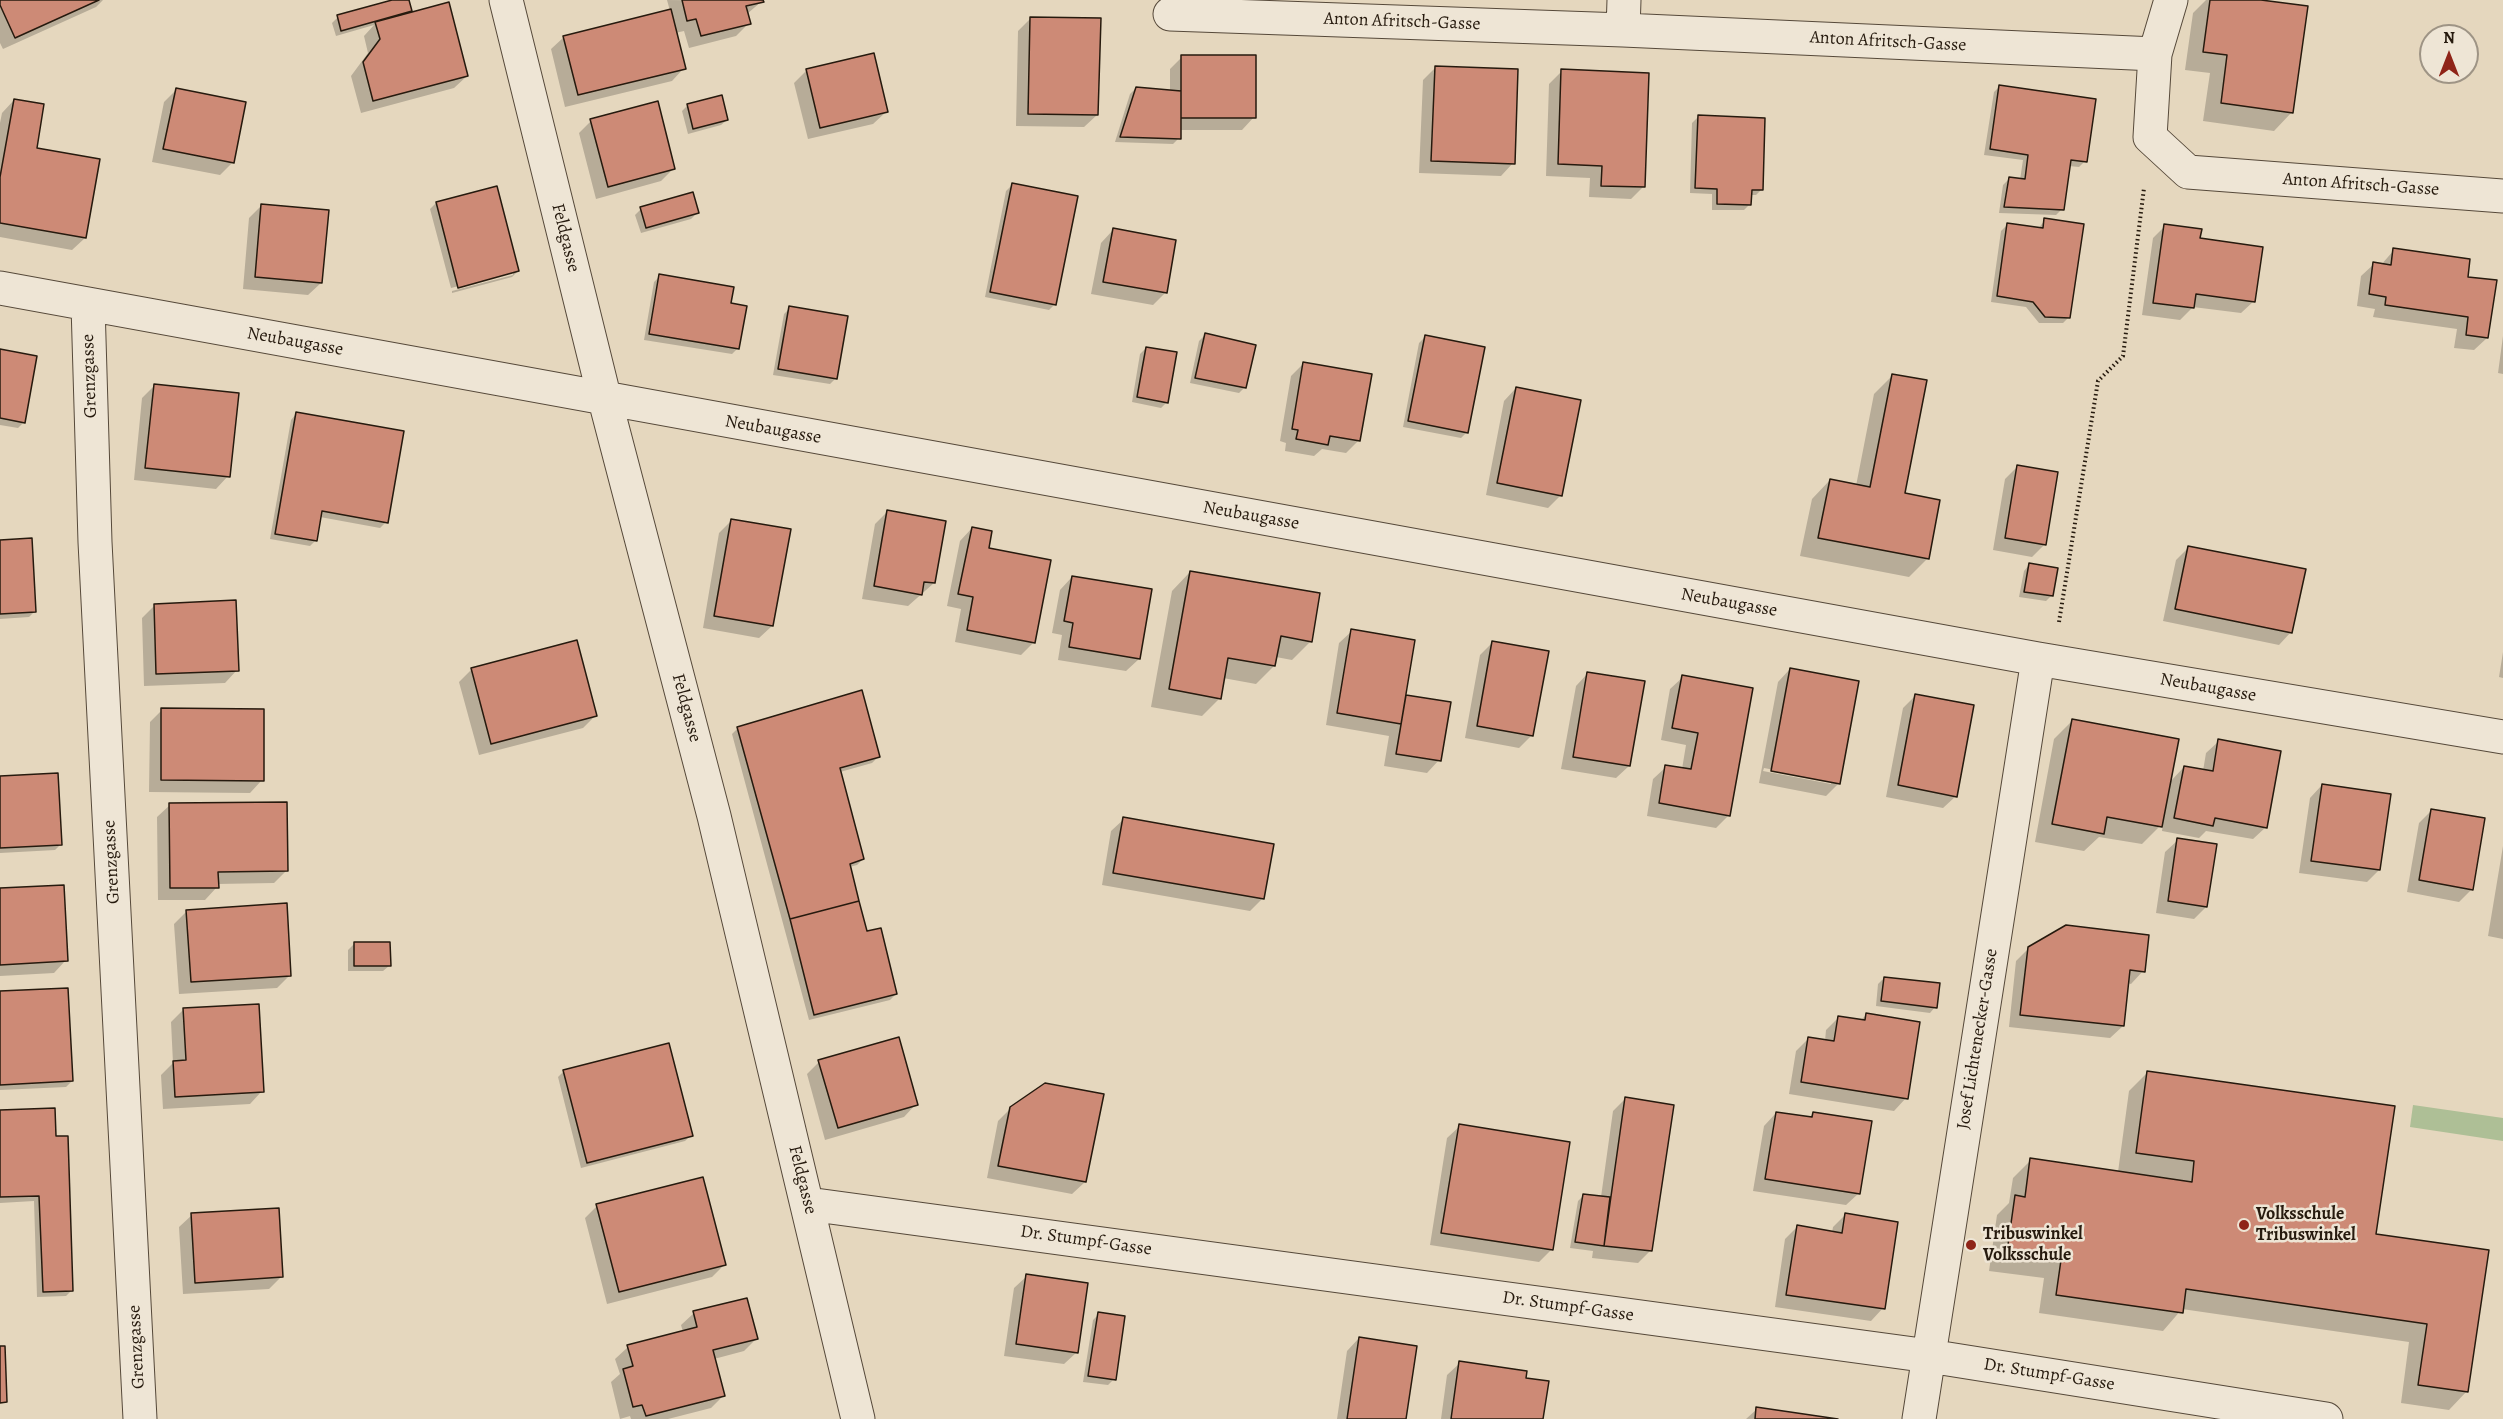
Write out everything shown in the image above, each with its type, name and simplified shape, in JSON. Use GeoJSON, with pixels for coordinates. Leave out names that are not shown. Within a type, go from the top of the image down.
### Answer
{"type":"FeatureCollection","features":[{"type":"Feature","properties":{"kind":"street","name":"Feldgasse"},"geometry":{"type":"LineString","coordinates":[[506,0],[605,399],[714,816],[858,1419]]}},
{"type":"Feature","properties":{"kind":"street"},"geometry":{"type":"LineString","coordinates":[[2150,136],[2155,54],[2171,0]]}},
{"type":"Feature","properties":{"kind":"street","name":"Anton Afritsch-Gasse"},"geometry":{"type":"LineString","coordinates":[[1170,14],[1623,15],[2155,54]]}},
{"type":"Feature","properties":{"kind":"street","name":"Anton Afritsch-Gasse"},"geometry":{"type":"LineString","coordinates":[[2150,136],[2188,172],[2503,196]]}},
{"type":"Feature","properties":{"kind":"street","name":"Neubaugasse"},"geometry":{"type":"LineString","coordinates":[[0,288],[2038,659],[2503,737]]}},
{"type":"Feature","properties":{"kind":"street","name":"Grenzgasse"},"geometry":{"type":"LineString","coordinates":[[88,305],[95,542],[140,1419]]}},
{"type":"Feature","properties":{"kind":"street","name":"Josef Lichtenecker-Gasse"},"geometry":{"type":"LineString","coordinates":[[1919,1419],[2038,659]]}},
{"type":"Feature","properties":{"kind":"street","name":"Dr. Stumpf-Gasse"},"geometry":{"type":"LineString","coordinates":[[808,1203],[1929,1356],[2326,1419]]}},
{"type":"Feature","properties":{"kind":"path"},"geometry":{"type":"LineString","coordinates":[[2063,598],[2098,381],[2122,356],[2150,136]]}},
{"type":"Feature","properties":{"kind":"green space"},"geometry":{"type":"Polygon","coordinates":[[[2413,1105],[2503,1118],[2503,1141],[2410,1127],[2413,1105]]]}},
{"type":"Feature","properties":{"kind":"building"},"geometry":{"type":"Polygon","coordinates":[[[0,0],[99,0],[15,38],[0,5],[0,0]]]}},
{"type":"Feature","properties":{"kind":"building"},"geometry":{"type":"Polygon","coordinates":[[[392,0],[409,0],[412,11],[341,31],[337,15],[392,0]]]}},
{"type":"Feature","properties":{"kind":"building"},"geometry":{"type":"Polygon","coordinates":[[[682,0],[763,0],[764,2],[746,6],[751,24],[701,36],[696,19],[687,21],[682,0]]]}},
{"type":"Feature","properties":{"kind":"building"},"geometry":{"type":"Polygon","coordinates":[[[2210,0],[2261,0],[2308,6],[2293,113],[2221,103],[2227,55],[2203,52],[2210,0]]]}},
{"type":"Feature","properties":{"kind":"building"},"geometry":{"type":"Polygon","coordinates":[[[449,2],[468,76],[373,101],[363,62],[380,39],[375,22],[449,2]]]}},
{"type":"Feature","properties":{"kind":"building"},"geometry":{"type":"Polygon","coordinates":[[[671,9],[686,69],[578,95],[563,36],[671,9]]]}},
{"type":"Feature","properties":{"kind":"building"},"geometry":{"type":"Polygon","coordinates":[[[1030,17],[1101,18],[1098,115],[1028,114],[1030,17]]]}},
{"type":"Feature","properties":{"kind":"building"},"geometry":{"type":"Polygon","coordinates":[[[874,53],[888,112],[820,128],[806,69],[874,53]]]}},
{"type":"Feature","properties":{"kind":"building"},"geometry":{"type":"Polygon","coordinates":[[[1181,55],[1256,55],[1256,118],[1181,118],[1181,55]]]}},
{"type":"Feature","properties":{"kind":"building"},"geometry":{"type":"Polygon","coordinates":[[[1435,66],[1518,69],[1515,164],[1431,161],[1435,66]]]}},
{"type":"Feature","properties":{"kind":"building"},"geometry":{"type":"Polygon","coordinates":[[[1561,69],[1649,73],[1645,187],[1601,186],[1602,166],[1558,164],[1561,69]]]}},
{"type":"Feature","properties":{"kind":"building"},"geometry":{"type":"Polygon","coordinates":[[[1999,85],[2096,99],[2087,162],[2071,160],[2064,210],[2004,207],[2009,177],[2025,179],[2028,155],[1990,149],[1999,85]]]}},
{"type":"Feature","properties":{"kind":"building"},"geometry":{"type":"Polygon","coordinates":[[[1136,87],[1181,91],[1181,139],[1120,137],[1136,87]]]}},
{"type":"Feature","properties":{"kind":"building"},"geometry":{"type":"Polygon","coordinates":[[[176,88],[246,102],[234,163],[163,149],[176,88]]]}},
{"type":"Feature","properties":{"kind":"building"},"geometry":{"type":"Polygon","coordinates":[[[722,95],[728,120],[693,129],[687,104],[722,95]]]}},
{"type":"Feature","properties":{"kind":"building"},"geometry":{"type":"Polygon","coordinates":[[[14,99],[44,104],[37,148],[100,159],[86,238],[0,223],[0,177],[14,99]]]}},
{"type":"Feature","properties":{"kind":"building"},"geometry":{"type":"Polygon","coordinates":[[[658,101],[675,169],[608,187],[590,119],[658,101]]]}},
{"type":"Feature","properties":{"kind":"building"},"geometry":{"type":"Polygon","coordinates":[[[1698,115],[1765,118],[1763,190],[1752,190],[1751,205],[1717,204],[1717,189],[1695,188],[1698,115]]]}},
{"type":"Feature","properties":{"kind":"building"},"geometry":{"type":"Polygon","coordinates":[[[1012,183],[1078,196],[1056,305],[990,292],[1012,183]]]}},
{"type":"Feature","properties":{"kind":"building"},"geometry":{"type":"Polygon","coordinates":[[[497,186],[519,271],[458,288],[436,202],[497,186]]]}},
{"type":"Feature","properties":{"kind":"building"},"geometry":{"type":"Polygon","coordinates":[[[693,192],[699,213],[646,228],[640,207],[693,192]]]}},
{"type":"Feature","properties":{"kind":"building"},"geometry":{"type":"Polygon","coordinates":[[[261,204],[329,210],[322,283],[255,277],[261,204]]]}},
{"type":"Feature","properties":{"kind":"building"},"geometry":{"type":"Polygon","coordinates":[[[2044,218],[2084,224],[2070,318],[2045,317],[2033,302],[1997,296],[2007,223],[2043,228],[2044,218]]]}},
{"type":"Feature","properties":{"kind":"building"},"geometry":{"type":"Polygon","coordinates":[[[2164,224],[2202,229],[2200,238],[2263,247],[2255,302],[2196,294],[2194,308],[2153,303],[2164,224]]]}},
{"type":"Feature","properties":{"kind":"building"},"geometry":{"type":"Polygon","coordinates":[[[1113,228],[1176,240],[1167,293],[1103,282],[1113,228]]]}},
{"type":"Feature","properties":{"kind":"building"},"geometry":{"type":"Polygon","coordinates":[[[2393,248],[2470,259],[2468,277],[2497,280],[2488,338],[2466,335],[2468,317],[2385,305],[2386,297],[2369,294],[2373,262],[2391,265],[2393,248]]]}},
{"type":"Feature","properties":{"kind":"building"},"geometry":{"type":"Polygon","coordinates":[[[659,274],[734,287],[731,303],[747,306],[739,349],[649,334],[659,274]]]}},
{"type":"Feature","properties":{"kind":"building"},"geometry":{"type":"Polygon","coordinates":[[[789,306],[848,316],[837,379],[778,369],[789,306]]]}},
{"type":"Feature","properties":{"kind":"building"},"geometry":{"type":"Polygon","coordinates":[[[1205,333],[1256,345],[1246,388],[1195,378],[1205,333]]]}},
{"type":"Feature","properties":{"kind":"building"},"geometry":{"type":"Polygon","coordinates":[[[1425,335],[1485,347],[1468,433],[1408,421],[1425,335]]]}},
{"type":"Feature","properties":{"kind":"building"},"geometry":{"type":"Polygon","coordinates":[[[1146,347],[1177,352],[1168,403],[1137,397],[1146,347]]]}},
{"type":"Feature","properties":{"kind":"building"},"geometry":{"type":"Polygon","coordinates":[[[0,349],[37,356],[25,423],[0,418],[0,349]]]}},
{"type":"Feature","properties":{"kind":"building"},"geometry":{"type":"Polygon","coordinates":[[[1303,362],[1372,374],[1360,441],[1330,436],[1328,445],[1296,439],[1298,430],[1292,429],[1303,362]]]}},
{"type":"Feature","properties":{"kind":"building"},"geometry":{"type":"Polygon","coordinates":[[[1892,374],[1927,380],[1905,493],[1940,500],[1929,559],[1818,538],[1830,479],[1870,487],[1892,374]]]}},
{"type":"Feature","properties":{"kind":"building"},"geometry":{"type":"Polygon","coordinates":[[[154,384],[239,393],[230,477],[145,468],[154,384]]]}},
{"type":"Feature","properties":{"kind":"building"},"geometry":{"type":"Polygon","coordinates":[[[1516,387],[1581,400],[1562,496],[1497,483],[1516,387]]]}},
{"type":"Feature","properties":{"kind":"building"},"geometry":{"type":"Polygon","coordinates":[[[296,412],[404,431],[388,523],[322,511],[317,541],[275,534],[296,412]]]}},
{"type":"Feature","properties":{"kind":"building"},"geometry":{"type":"Polygon","coordinates":[[[2017,465],[2058,472],[2046,545],[2005,538],[2017,465]]]}},
{"type":"Feature","properties":{"kind":"building"},"geometry":{"type":"Polygon","coordinates":[[[887,510],[946,521],[935,583],[924,582],[922,595],[874,586],[887,510]]]}},
{"type":"Feature","properties":{"kind":"building"},"geometry":{"type":"Polygon","coordinates":[[[731,519],[791,529],[773,626],[714,616],[731,519]]]}},
{"type":"Feature","properties":{"kind":"building"},"geometry":{"type":"Polygon","coordinates":[[[972,527],[992,531],[989,548],[1051,560],[1035,643],[967,630],[973,597],[958,594],[972,527]]]}},
{"type":"Feature","properties":{"kind":"building"},"geometry":{"type":"Polygon","coordinates":[[[32,538],[36,612],[0,614],[0,540],[32,538]]]}},
{"type":"Feature","properties":{"kind":"building"},"geometry":{"type":"Polygon","coordinates":[[[2188,546],[2306,569],[2292,633],[2175,609],[2188,546]]]}},
{"type":"Feature","properties":{"kind":"building"},"geometry":{"type":"Polygon","coordinates":[[[2029,563],[2058,568],[2053,596],[2024,592],[2029,563]]]}},
{"type":"Feature","properties":{"kind":"building"},"geometry":{"type":"Polygon","coordinates":[[[1190,571],[1320,593],[1312,642],[1281,636],[1275,666],[1228,658],[1221,699],[1169,689],[1190,571]]]}},
{"type":"Feature","properties":{"kind":"building"},"geometry":{"type":"Polygon","coordinates":[[[1072,576],[1152,589],[1140,659],[1069,647],[1073,623],[1064,621],[1072,576]]]}},
{"type":"Feature","properties":{"kind":"building"},"geometry":{"type":"Polygon","coordinates":[[[236,600],[239,671],[156,674],[154,604],[236,600]]]}},
{"type":"Feature","properties":{"kind":"building"},"geometry":{"type":"Polygon","coordinates":[[[1351,629],[1415,640],[1401,724],[1337,713],[1351,629]]]}},
{"type":"Feature","properties":{"kind":"building"},"geometry":{"type":"Polygon","coordinates":[[[577,640],[597,716],[491,744],[471,668],[577,640]]]}},
{"type":"Feature","properties":{"kind":"building"},"geometry":{"type":"Polygon","coordinates":[[[1492,641],[1549,651],[1533,736],[1477,726],[1492,641]]]}},
{"type":"Feature","properties":{"kind":"building"},"geometry":{"type":"Polygon","coordinates":[[[1790,668],[1859,681],[1840,784],[1771,771],[1790,668]]]}},
{"type":"Feature","properties":{"kind":"building"},"geometry":{"type":"Polygon","coordinates":[[[1587,672],[1645,681],[1630,766],[1573,757],[1587,672]]]}},
{"type":"Feature","properties":{"kind":"building"},"geometry":{"type":"Polygon","coordinates":[[[1682,675],[1753,688],[1730,816],[1659,803],[1665,765],[1691,769],[1698,733],[1672,728],[1682,675]]]}},
{"type":"Feature","properties":{"kind":"building"},"geometry":{"type":"Polygon","coordinates":[[[862,690],[880,757],[840,768],[864,859],[850,864],[859,901],[790,919],[737,727],[862,690]]]}},
{"type":"Feature","properties":{"kind":"building"},"geometry":{"type":"Polygon","coordinates":[[[1915,694],[1974,705],[1957,797],[1898,785],[1915,694]]]}},
{"type":"Feature","properties":{"kind":"building"},"geometry":{"type":"Polygon","coordinates":[[[1406,695],[1451,702],[1441,761],[1396,754],[1406,695]]]}},
{"type":"Feature","properties":{"kind":"building"},"geometry":{"type":"Polygon","coordinates":[[[161,708],[264,709],[264,781],[161,780],[161,708]]]}},
{"type":"Feature","properties":{"kind":"building"},"geometry":{"type":"Polygon","coordinates":[[[2072,719],[2179,739],[2162,827],[2107,817],[2104,834],[2052,824],[2072,719]]]}},
{"type":"Feature","properties":{"kind":"building"},"geometry":{"type":"Polygon","coordinates":[[[2218,739],[2281,751],[2267,828],[2215,818],[2213,826],[2174,818],[2184,766],[2213,771],[2218,739]]]}},
{"type":"Feature","properties":{"kind":"building"},"geometry":{"type":"Polygon","coordinates":[[[58,773],[62,845],[0,848],[0,776],[58,773]]]}},
{"type":"Feature","properties":{"kind":"building"},"geometry":{"type":"Polygon","coordinates":[[[2322,784],[2391,794],[2380,870],[2311,861],[2322,784]]]}},
{"type":"Feature","properties":{"kind":"building"},"geometry":{"type":"Polygon","coordinates":[[[287,802],[288,871],[218,872],[219,888],[170,888],[169,803],[287,802]]]}},
{"type":"Feature","properties":{"kind":"building"},"geometry":{"type":"Polygon","coordinates":[[[2431,809],[2485,818],[2473,890],[2419,880],[2431,809]]]}},
{"type":"Feature","properties":{"kind":"building"},"geometry":{"type":"Polygon","coordinates":[[[1123,817],[1274,844],[1264,899],[1113,873],[1123,817]]]}},
{"type":"Feature","properties":{"kind":"building"},"geometry":{"type":"Polygon","coordinates":[[[2177,838],[2217,844],[2207,907],[2168,901],[2177,838]]]}},
{"type":"Feature","properties":{"kind":"building"},"geometry":{"type":"Polygon","coordinates":[[[64,885],[68,961],[0,965],[0,888],[64,885]]]}},
{"type":"Feature","properties":{"kind":"building"},"geometry":{"type":"Polygon","coordinates":[[[859,901],[867,931],[881,928],[897,994],[814,1015],[790,919],[859,901]]]}},
{"type":"Feature","properties":{"kind":"building"},"geometry":{"type":"Polygon","coordinates":[[[287,903],[291,976],[191,982],[186,910],[287,903]]]}},
{"type":"Feature","properties":{"kind":"building"},"geometry":{"type":"Polygon","coordinates":[[[2066,925],[2149,935],[2145,972],[2130,970],[2124,1026],[2020,1015],[2028,947],[2066,925]]]}},
{"type":"Feature","properties":{"kind":"building"},"geometry":{"type":"Polygon","coordinates":[[[354,942],[390,942],[391,966],[354,966],[354,942]]]}},
{"type":"Feature","properties":{"kind":"building"},"geometry":{"type":"Polygon","coordinates":[[[1884,977],[1940,983],[1937,1008],[1881,1001],[1884,977]]]}},
{"type":"Feature","properties":{"kind":"building"},"geometry":{"type":"Polygon","coordinates":[[[68,988],[73,1081],[0,1085],[0,991],[68,988]]]}},
{"type":"Feature","properties":{"kind":"building"},"geometry":{"type":"Polygon","coordinates":[[[259,1004],[264,1092],[175,1097],[173,1061],[186,1060],[183,1008],[259,1004]]]}},
{"type":"Feature","properties":{"kind":"building"},"geometry":{"type":"Polygon","coordinates":[[[1866,1013],[1920,1022],[1908,1099],[1801,1082],[1808,1037],[1834,1041],[1838,1016],[1865,1020],[1866,1013]]]}},
{"type":"Feature","properties":{"kind":"building"},"geometry":{"type":"Polygon","coordinates":[[[899,1037],[918,1105],[838,1128],[818,1060],[899,1037]]]}},
{"type":"Feature","properties":{"kind":"building"},"geometry":{"type":"Polygon","coordinates":[[[669,1043],[693,1136],[587,1163],[563,1070],[669,1043]]]}},
{"type":"Feature","properties":{"kind":"building"},"geometry":{"type":"Polygon","coordinates":[[[2147,1071],[2395,1106],[2376,1234],[2489,1250],[2468,1392],[2418,1385],[2427,1324],[2186,1289],[2183,1313],[2056,1295],[2061,1260],[2007,1252],[2015,1195],[2025,1197],[2030,1158],[2192,1182],[2194,1161],[2136,1153],[2147,1071]]]}},
{"type":"Feature","properties":{"kind":"building"},"geometry":{"type":"Polygon","coordinates":[[[1045,1083],[1104,1094],[1086,1182],[998,1166],[1010,1107],[1045,1083]]]}},
{"type":"Feature","properties":{"kind":"building"},"geometry":{"type":"Polygon","coordinates":[[[1625,1097],[1674,1105],[1652,1251],[1604,1246],[1625,1097]]]}},
{"type":"Feature","properties":{"kind":"building"},"geometry":{"type":"Polygon","coordinates":[[[55,1108],[56,1136],[68,1136],[73,1291],[43,1292],[39,1196],[0,1197],[0,1110],[55,1108]]]}},
{"type":"Feature","properties":{"kind":"building"},"geometry":{"type":"Polygon","coordinates":[[[1776,1112],[1812,1117],[1813,1112],[1872,1121],[1860,1194],[1765,1179],[1776,1112]]]}},
{"type":"Feature","properties":{"kind":"building"},"geometry":{"type":"Polygon","coordinates":[[[1459,1124],[1570,1142],[1553,1250],[1441,1233],[1459,1124]]]}},
{"type":"Feature","properties":{"kind":"building"},"geometry":{"type":"Polygon","coordinates":[[[703,1177],[726,1265],[619,1292],[596,1204],[703,1177]]]}},
{"type":"Feature","properties":{"kind":"building"},"geometry":{"type":"Polygon","coordinates":[[[1583,1194],[1610,1197],[1604,1246],[1575,1242],[1583,1194]]]}},
{"type":"Feature","properties":{"kind":"building"},"geometry":{"type":"Polygon","coordinates":[[[279,1208],[283,1277],[195,1283],[191,1213],[279,1208]]]}},
{"type":"Feature","properties":{"kind":"building"},"geometry":{"type":"Polygon","coordinates":[[[1845,1213],[1898,1222],[1885,1309],[1786,1295],[1797,1225],[1842,1233],[1845,1213]]]}},
{"type":"Feature","properties":{"kind":"building"},"geometry":{"type":"Polygon","coordinates":[[[1026,1274],[1088,1283],[1078,1353],[1016,1344],[1026,1274]]]}},
{"type":"Feature","properties":{"kind":"building"},"geometry":{"type":"Polygon","coordinates":[[[747,1298],[758,1339],[713,1350],[725,1396],[646,1416],[642,1405],[633,1407],[623,1369],[633,1366],[627,1345],[697,1327],[693,1311],[747,1298]]]}},
{"type":"Feature","properties":{"kind":"building"},"geometry":{"type":"Polygon","coordinates":[[[1098,1312],[1125,1316],[1116,1380],[1088,1376],[1098,1312]]]}},
{"type":"Feature","properties":{"kind":"building"},"geometry":{"type":"Polygon","coordinates":[[[1359,1337],[1417,1346],[1406,1419],[1347,1419],[1359,1337]]]}},
{"type":"Feature","properties":{"kind":"building"},"geometry":{"type":"Polygon","coordinates":[[[0,1346],[5,1346],[7,1402],[0,1403],[0,1346]]]}},
{"type":"Feature","properties":{"kind":"building"},"geometry":{"type":"Polygon","coordinates":[[[1459,1361],[1527,1371],[1526,1378],[1549,1381],[1543,1419],[1451,1419],[1459,1361]]]}},
{"type":"Feature","properties":{"kind":"building"},"geometry":{"type":"Polygon","coordinates":[[[1756,1407],[1838,1419],[1755,1419],[1756,1407]]]}},
{"type":"Feature","properties":{"kind":"place","name":"Volksschule Tribuswinkel"},"geometry":{"type":"Point","coordinates":[2244,1225]}},
{"type":"Feature","properties":{"kind":"place","name":"Tribuswinkel Volksschule"},"geometry":{"type":"Point","coordinates":[1971,1245]}}]}
